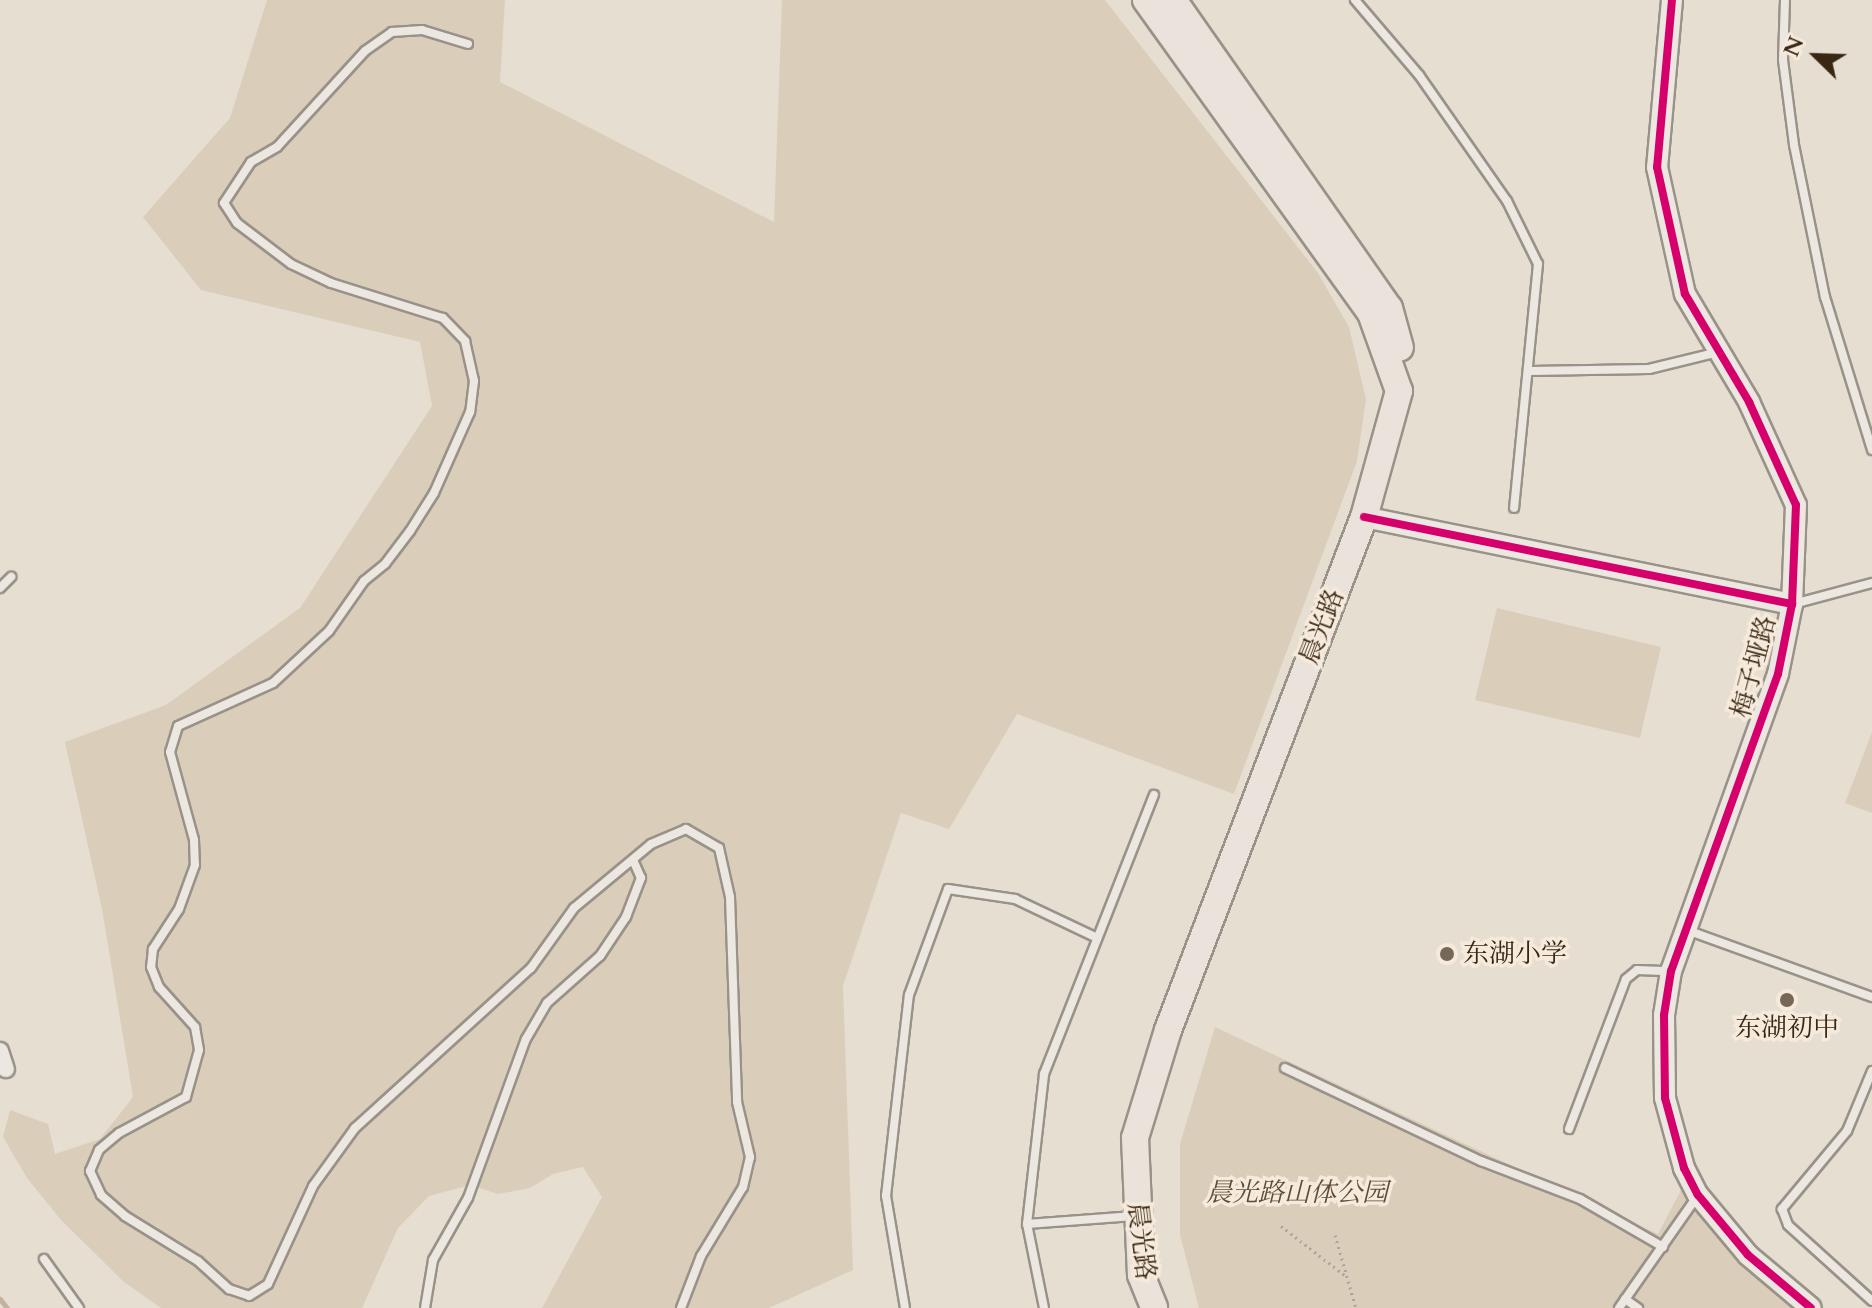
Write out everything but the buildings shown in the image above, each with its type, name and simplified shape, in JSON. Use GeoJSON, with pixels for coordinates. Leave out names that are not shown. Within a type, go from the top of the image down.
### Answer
{"type":"FeatureCollection","features":[{"type":"Feature","properties":{"kind":"main road","name":"晨光路"},"geometry":{"type":"LineString","coordinates":[[1146,0],[1371,313],[1399,391],[1373,518],[1168,1030],[1135,1138],[1134,1216],[1141,1275],[1154,1308]]}},
{"type":"Feature","properties":{"kind":"main road","name":"晨光路"},"geometry":{"type":"LineString","coordinates":[[1168,1308],[1155,1273],[1146,1214],[1147,1143],[1182,1035],[1373,518],[1413,393],[1389,308],[1173,0]]}},
{"type":"Feature","properties":{"kind":"street","name":"梅子垭路"},"geometry":{"type":"LineString","coordinates":[[1672,0],[1657,167],[1685,294],[1749,402],[1796,505],[1792,604],[1778,674],[1671,971],[1664,1015],[1665,1098],[1684,1168],[1698,1195],[1748,1255],[1811,1308]]}},
{"type":"Feature","properties":{"kind":"street"},"geometry":{"type":"LineString","coordinates":[[1373,518],[1792,604]]}},
{"type":"Feature","properties":{"kind":"street"},"geometry":{"type":"LineString","coordinates":[[0,1051],[6,1069]]}},
{"type":"Feature","properties":{"kind":"lane"},"geometry":{"type":"LineString","coordinates":[[1355,0],[1419,75],[1530,239],[1538,288],[1514,508]]}},
{"type":"Feature","properties":{"kind":"lane"},"geometry":{"type":"LineString","coordinates":[[1785,0],[1783,60],[1794,145],[1825,297],[1872,450]]}},
{"type":"Feature","properties":{"kind":"lane"},"geometry":{"type":"LineString","coordinates":[[468,44],[422,30],[392,32],[365,51],[277,147],[251,162],[224,203],[237,223],[291,264],[331,283],[443,318],[465,341],[474,381],[470,412],[434,493],[410,531],[321,640],[273,683],[178,726],[170,752],[194,840],[195,865],[179,909],[157,939],[151,967],[159,987],[195,1027],[199,1050],[186,1097],[119,1133],[99,1150],[90,1171],[101,1195],[125,1216],[198,1261],[229,1289],[249,1296],[268,1284],[313,1186],[355,1128],[531,968],[574,908],[634,862],[651,844],[686,829],[719,848],[730,897],[737,1102],[750,1157],[743,1187],[701,1256],[681,1308]]}},
{"type":"Feature","properties":{"kind":"lane"},"geometry":{"type":"LineString","coordinates":[[1530,371],[1649,369],[1719,352]]}},
{"type":"Feature","properties":{"kind":"lane"},"geometry":{"type":"LineString","coordinates":[[0,588],[11,577]]}},
{"type":"Feature","properties":{"kind":"lane"},"geometry":{"type":"LineString","coordinates":[[1792,604],[1872,583]]}},
{"type":"Feature","properties":{"kind":"lane"},"geometry":{"type":"LineString","coordinates":[[1044,1308],[1027,1224],[1044,1074],[1095,937],[1154,795]]}},
{"type":"Feature","properties":{"kind":"lane"},"geometry":{"type":"LineString","coordinates":[[425,1308],[433,1260],[468,1198],[526,1039],[547,1003],[600,956],[626,917],[641,878],[634,862]]}},
{"type":"Feature","properties":{"kind":"lane"},"geometry":{"type":"LineString","coordinates":[[905,1308],[886,1196],[909,995],[948,889],[1015,899],[1095,937]]}},
{"type":"Feature","properties":{"kind":"lane"},"geometry":{"type":"LineString","coordinates":[[1686,930],[1872,997]]}},
{"type":"Feature","properties":{"kind":"lane"},"geometry":{"type":"LineString","coordinates":[[1569,1129],[1626,979],[1637,970],[1671,971]]}},
{"type":"Feature","properties":{"kind":"lane"},"geometry":{"type":"LineString","coordinates":[[1285,1068],[1481,1161],[1580,1199],[1663,1247]]}},
{"type":"Feature","properties":{"kind":"lane"},"geometry":{"type":"LineString","coordinates":[[1872,1071],[1847,1131],[1782,1209],[1788,1225],[1872,1301]]}},
{"type":"Feature","properties":{"kind":"lane"},"geometry":{"type":"LineString","coordinates":[[1619,1308],[1698,1195]]}},
{"type":"Feature","properties":{"kind":"lane"},"geometry":{"type":"LineString","coordinates":[[1027,1224],[1134,1216]]}},
{"type":"Feature","properties":{"kind":"lane"},"geometry":{"type":"LineString","coordinates":[[44,1259],[79,1308]]}},
{"type":"Feature","properties":{"kind":"lane"},"geometry":{"type":"LineString","coordinates":[[1625,1299],[1638,1308]]}},
{"type":"Feature","properties":{"kind":"path"},"geometry":{"type":"LineString","coordinates":[[1281,1226],[1347,1277]]}},
{"type":"Feature","properties":{"kind":"path"},"geometry":{"type":"LineString","coordinates":[[1335,1235],[1356,1308]]}},
{"type":"Feature","properties":{"kind":"green space"},"geometry":{"type":"Polygon","coordinates":[[[267,0],[505,0],[500,82],[774,222],[782,0],[1105,0],[1318,273],[1349,327],[1366,399],[1357,461],[1234,794],[1017,714],[949,829],[901,813],[843,986],[853,1270],[769,1308],[542,1308],[602,1197],[583,1167],[553,1174],[530,1188],[498,1194],[470,1185],[429,1196],[398,1228],[362,1308],[161,1308],[124,1282],[61,1220],[27,1178],[3,1137],[10,1110],[48,1124],[55,1154],[100,1139],[133,1097],[102,909],[65,742],[166,705],[300,608],[432,406],[420,342],[201,290],[143,217],[230,118],[267,0]]]}},
{"type":"Feature","properties":{"kind":"green space"},"geometry":{"type":"Polygon","coordinates":[[[1497,608],[1661,647],[1640,738],[1475,700],[1497,608]]]}},
{"type":"Feature","properties":{"kind":"green space"},"geometry":{"type":"Polygon","coordinates":[[[1872,732],[1872,813],[1845,803],[1872,732]]]}},
{"type":"Feature","properties":{"kind":"green space","name":"晨光路山体公园"},"geometry":{"type":"Polygon","coordinates":[[[1215,1027],[1658,1234],[1681,1190],[1712,1228],[1797,1308],[1199,1308],[1180,1235],[1180,1144],[1215,1027]]]}},
{"type":"Feature","properties":{"kind":"waterway"},"geometry":{"type":"LineString","coordinates":[[0,1299],[7,1308]]}},
{"type":"Feature","properties":{"kind":"cycle path"},"geometry":{"type":"LineString","coordinates":[[1672,0],[1657,167],[1685,294],[1749,402],[1796,505],[1792,604],[1778,674],[1671,971],[1664,1015],[1665,1098],[1684,1168],[1698,1195],[1748,1255],[1811,1308]]}},
{"type":"Feature","properties":{"kind":"cycle path"},"geometry":{"type":"LineString","coordinates":[[1364,517],[1792,604]]}},
{"type":"Feature","properties":{"kind":"place","name":"东湖小学"},"geometry":{"type":"Point","coordinates":[1447,954]}},
{"type":"Feature","properties":{"kind":"place","name":"东湖初中"},"geometry":{"type":"Point","coordinates":[1787,1000]}}]}
